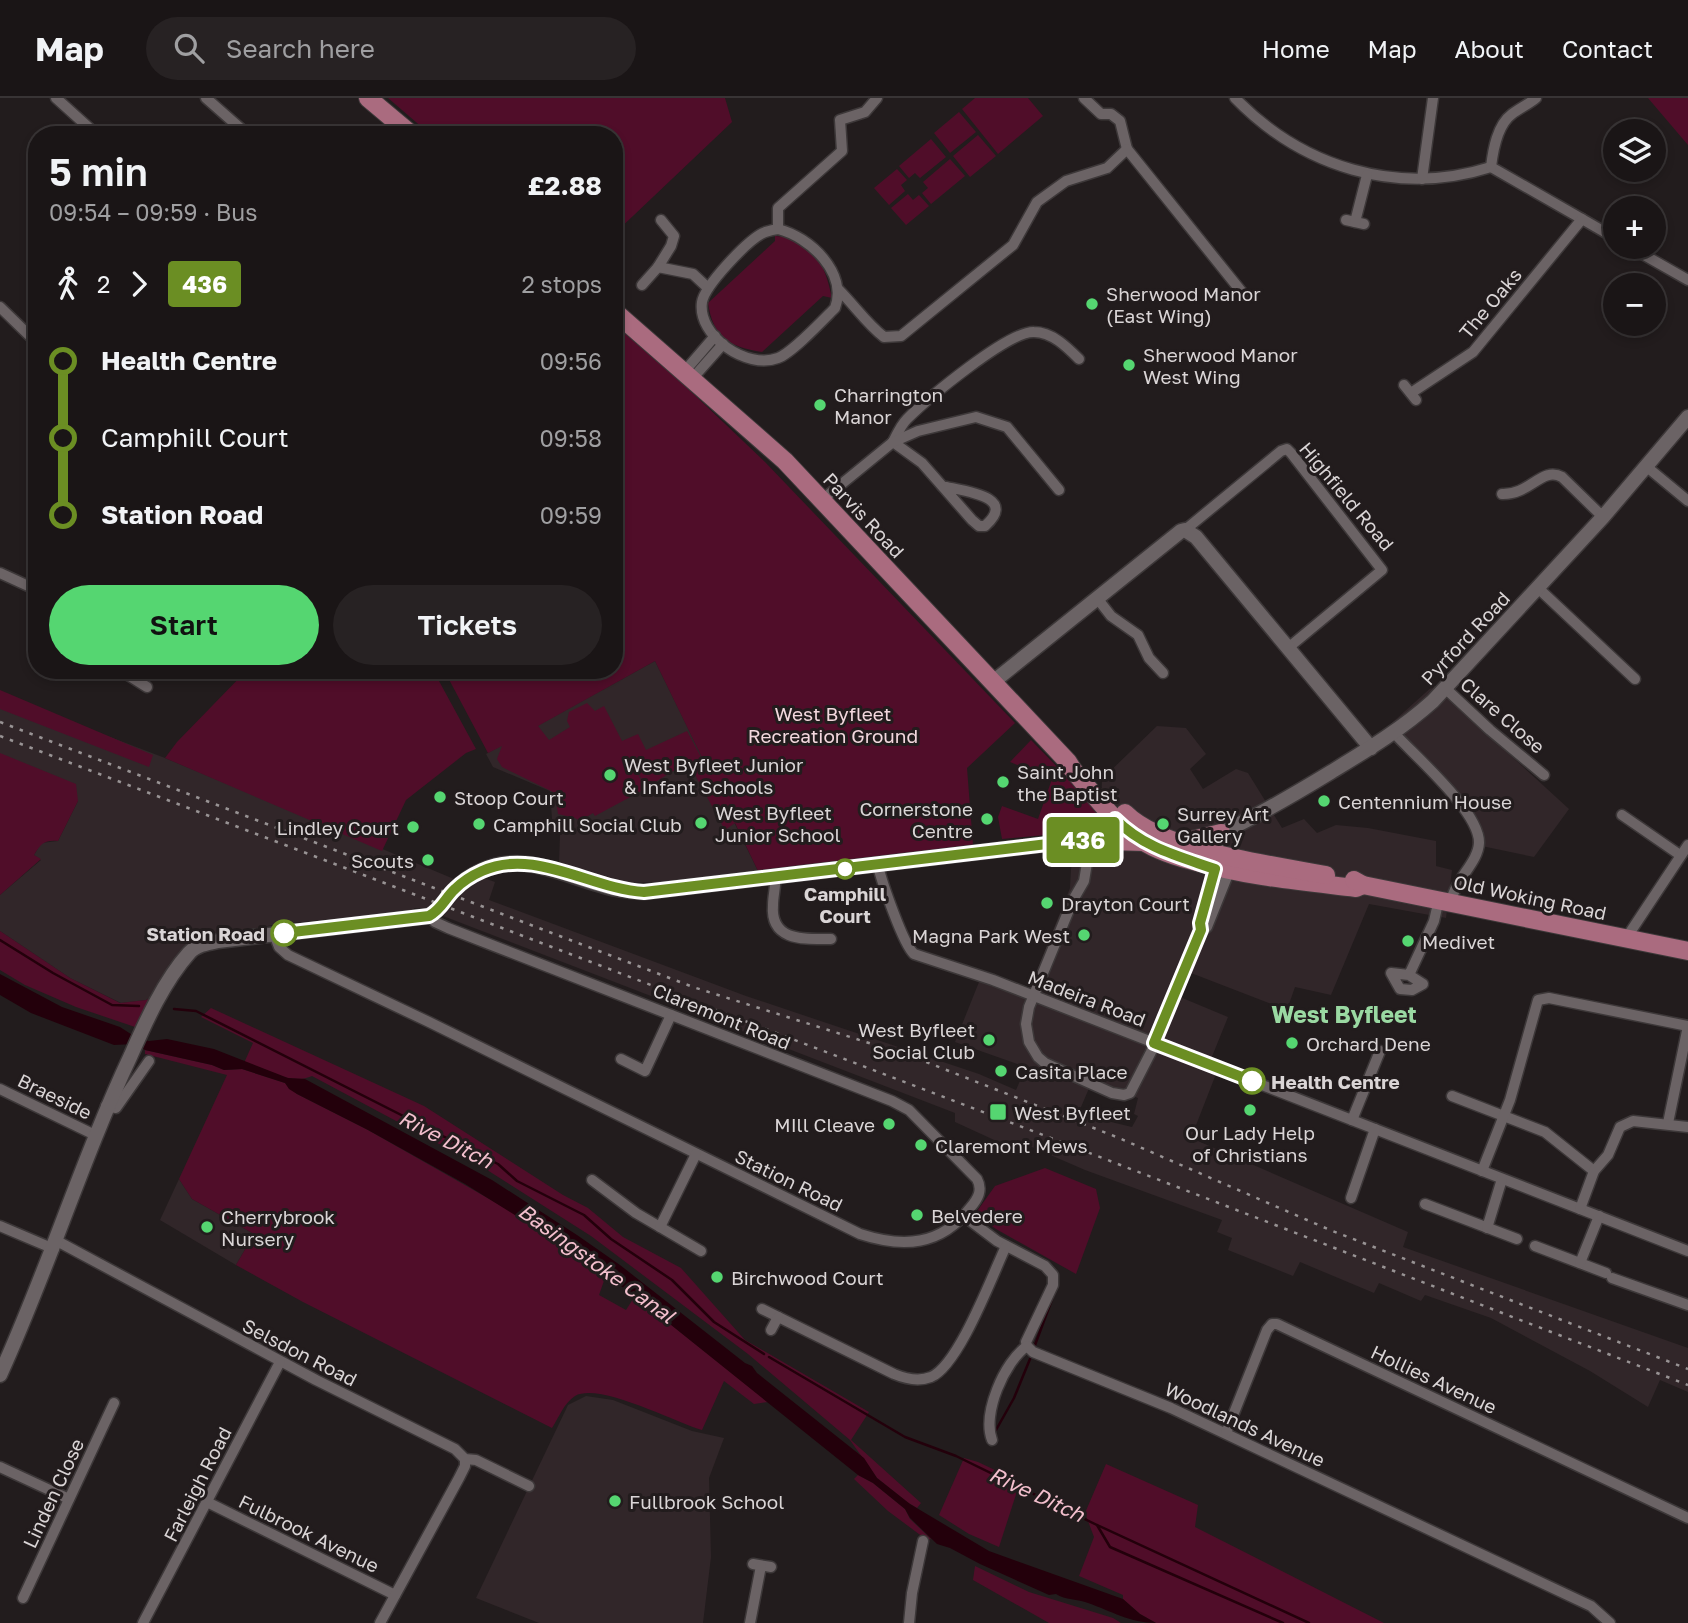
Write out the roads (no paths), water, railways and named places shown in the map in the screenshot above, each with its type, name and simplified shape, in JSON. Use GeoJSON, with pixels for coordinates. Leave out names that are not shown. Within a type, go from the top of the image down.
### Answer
{"type":"FeatureCollection","features":[{"type":"Feature","properties":{"kind":"main road"},"geometry":{"type":"LineString","coordinates":[[368,98],[401,126]]}},
{"type":"Feature","properties":{"kind":"main road","name":"Parvis Road"},"geometry":{"type":"LineString","coordinates":[[623,319],[785,461],[1069,762],[1073,770],[1123,820]]}},
{"type":"Feature","properties":{"kind":"main road","name":"Old Woking Road"},"geometry":{"type":"LineString","coordinates":[[1123,820],[1144,842],[1184,859],[1222,862]]}},
{"type":"Feature","properties":{"kind":"main road","name":"Old Woking Road"},"geometry":{"type":"LineString","coordinates":[[1123,820],[1222,862],[1301,883],[1356,888],[1363,885],[1688,951]]}},
{"type":"Feature","properties":{"kind":"main road"},"geometry":{"type":"LineString","coordinates":[[1181,843],[1223,832]]}},
{"type":"Feature","properties":{"kind":"main road"},"geometry":{"type":"LineString","coordinates":[[1108,841],[1144,842]]}},
{"type":"Feature","properties":{"kind":"street"},"geometry":{"type":"LineString","coordinates":[[57,98],[87,126]]}},
{"type":"Feature","properties":{"kind":"street"},"geometry":{"type":"LineString","coordinates":[[206,98],[238,126]]}},
{"type":"Feature","properties":{"kind":"street"},"geometry":{"type":"LineString","coordinates":[[778,229],[778,208],[842,151],[840,120],[864,112],[877,98]]}},
{"type":"Feature","properties":{"kind":"street"},"geometry":{"type":"LineString","coordinates":[[1084,98],[1101,114],[1111,114],[1120,121],[1127,149],[1245,296]]}},
{"type":"Feature","properties":{"kind":"street"},"geometry":{"type":"LineString","coordinates":[[1235,98],[1260,123],[1318,159],[1367,175],[1422,179],[1452,176],[1490,167],[1603,231]]}},
{"type":"Feature","properties":{"kind":"street"},"geometry":{"type":"LineString","coordinates":[[1422,179],[1433,98]]}},
{"type":"Feature","properties":{"kind":"street"},"geometry":{"type":"LineString","coordinates":[[1490,167],[1503,123],[1536,98]]}},
{"type":"Feature","properties":{"kind":"street"},"geometry":{"type":"LineString","coordinates":[[839,290],[835,308],[780,358],[765,361],[746,358],[719,340],[705,318],[702,303],[708,288],[745,248],[763,233],[778,229],[793,233],[827,262],[839,290],[872,328],[884,337],[901,336],[1013,245],[1037,202],[1066,181],[1107,168],[1127,149]]}},
{"type":"Feature","properties":{"kind":"street"},"geometry":{"type":"LineString","coordinates":[[1355,222],[1367,175]]}},
{"type":"Feature","properties":{"kind":"street","name":"The Oaks"},"geometry":{"type":"LineString","coordinates":[[1410,393],[1473,352],[1582,219]]}},
{"type":"Feature","properties":{"kind":"street"},"geometry":{"type":"LineString","coordinates":[[642,285],[658,267],[674,236],[661,220]]}},
{"type":"Feature","properties":{"kind":"street"},"geometry":{"type":"LineString","coordinates":[[1651,259],[1688,280]]}},
{"type":"Feature","properties":{"kind":"street"},"geometry":{"type":"LineString","coordinates":[[658,267],[693,274],[708,288]]}},
{"type":"Feature","properties":{"kind":"street"},"geometry":{"type":"LineString","coordinates":[[0,307],[28,334]]}},
{"type":"Feature","properties":{"kind":"street"},"geometry":{"type":"LineString","coordinates":[[893,442],[904,421],[986,355],[1018,335],[1035,331],[1063,342],[1079,359]]}},
{"type":"Feature","properties":{"kind":"street"},"geometry":{"type":"LineString","coordinates":[[688,376],[719,340]]}},
{"type":"Feature","properties":{"kind":"street"},"geometry":{"type":"LineString","coordinates":[[822,500],[893,442],[918,431],[976,417],[1007,427],[1059,490]]}},
{"type":"Feature","properties":{"kind":"street","name":"Pyrford Road"},"geometry":{"type":"LineString","coordinates":[[1223,832],[1270,809],[1371,748],[1420,712],[1603,517],[1688,417]]}},
{"type":"Feature","properties":{"kind":"street"},"geometry":{"type":"LineString","coordinates":[[893,442],[912,454],[979,526],[985,526],[996,515],[994,502],[987,498],[942,486]]}},
{"type":"Feature","properties":{"kind":"street","name":"Highfield Road"},"geometry":{"type":"LineString","coordinates":[[993,682],[1281,451],[1287,449],[1382,570],[1288,648]]}},
{"type":"Feature","properties":{"kind":"street"},"geometry":{"type":"LineString","coordinates":[[1647,467],[1688,501]]}},
{"type":"Feature","properties":{"kind":"street"},"geometry":{"type":"LineString","coordinates":[[1509,498],[1546,475],[1555,473],[1603,517]]}},
{"type":"Feature","properties":{"kind":"street"},"geometry":{"type":"LineString","coordinates":[[1185,530],[1196,537],[1371,748]]}},
{"type":"Feature","properties":{"kind":"street"},"geometry":{"type":"LineString","coordinates":[[0,573],[28,586]]}},
{"type":"Feature","properties":{"kind":"street"},"geometry":{"type":"LineString","coordinates":[[1538,588],[1635,679]]}},
{"type":"Feature","properties":{"kind":"street"},"geometry":{"type":"LineString","coordinates":[[1097,598],[1111,616],[1138,635],[1149,658],[1163,673]]}},
{"type":"Feature","properties":{"kind":"street"},"geometry":{"type":"LineString","coordinates":[[134,679],[147,687]]}},
{"type":"Feature","properties":{"kind":"street","name":"Clare Close"},"geometry":{"type":"LineString","coordinates":[[1445,688],[1490,730],[1541,769]]}},
{"type":"Feature","properties":{"kind":"street"},"geometry":{"type":"LineString","coordinates":[[1394,733],[1460,803],[1477,833],[1479,843],[1477,852],[1445,900],[1409,975]]}},
{"type":"Feature","properties":{"kind":"street"},"geometry":{"type":"LineString","coordinates":[[1622,815],[1680,855]]}},
{"type":"Feature","properties":{"kind":"street"},"geometry":{"type":"LineString","coordinates":[[0,1375],[55,1245],[106,1106],[142,1026],[192,950],[211,942],[429,916],[440,909],[455,889],[465,881],[485,869],[503,864],[546,867],[628,891],[672,889],[1085,843],[1101,844],[1108,841],[1123,820]]}},
{"type":"Feature","properties":{"kind":"street"},"geometry":{"type":"LineString","coordinates":[[1085,843],[1123,820]]}},
{"type":"Feature","properties":{"kind":"street"},"geometry":{"type":"LineString","coordinates":[[1085,843],[1084,881],[1073,900],[1033,996],[1026,1024],[1031,1047],[1045,1063],[1118,1094],[1130,1093],[1201,930],[1200,923],[1222,862],[1223,832]]}},
{"type":"Feature","properties":{"kind":"street"},"geometry":{"type":"LineString","coordinates":[[1627,937],[1688,845]]}},
{"type":"Feature","properties":{"kind":"street","name":"Madeira Road"},"geometry":{"type":"LineString","coordinates":[[878,866],[911,952],[1033,996],[1688,1251]]}},
{"type":"Feature","properties":{"kind":"street"},"geometry":{"type":"LineString","coordinates":[[775,877],[773,919],[780,928],[793,938],[818,943],[831,939]]}},
{"type":"Feature","properties":{"kind":"street","name":"Claremont Road"},"geometry":{"type":"LineString","coordinates":[[429,916],[448,928],[901,1105],[931,1131],[980,1183]]}},
{"type":"Feature","properties":{"kind":"street","name":"Station Road"},"geometry":{"type":"LineString","coordinates":[[274,934],[280,949],[288,955],[441,1027],[856,1232],[874,1238],[914,1242],[933,1239],[964,1216],[980,1194],[980,1183]]}},
{"type":"Feature","properties":{"kind":"street"},"geometry":{"type":"LineString","coordinates":[[1482,1171],[1518,1074],[1535,1007],[1541,999],[1549,998],[1688,1026],[1684,1067],[1668,1123]]}},
{"type":"Feature","properties":{"kind":"street"},"geometry":{"type":"LineString","coordinates":[[621,1059],[646,1071],[671,1015]]}},
{"type":"Feature","properties":{"kind":"street"},"geometry":{"type":"LineString","coordinates":[[1352,1120],[1380,1051]]}},
{"type":"Feature","properties":{"kind":"street"},"geometry":{"type":"LineString","coordinates":[[106,1106],[116,1108],[149,1061]]}},
{"type":"Feature","properties":{"kind":"street","name":"Braeside"},"geometry":{"type":"LineString","coordinates":[[0,1089],[95,1135]]}},
{"type":"Feature","properties":{"kind":"street"},"geometry":{"type":"LineString","coordinates":[[1452,1096],[1545,1132],[1594,1171]]}},
{"type":"Feature","properties":{"kind":"street"},"geometry":{"type":"LineString","coordinates":[[1580,1209],[1594,1171],[1608,1155],[1620,1127],[1626,1122],[1668,1123],[1688,1127]]}},
{"type":"Feature","properties":{"kind":"street"},"geometry":{"type":"LineString","coordinates":[[1351,1198],[1364,1179],[1375,1129]]}},
{"type":"Feature","properties":{"kind":"street"},"geometry":{"type":"LineString","coordinates":[[660,1227],[696,1154]]}},
{"type":"Feature","properties":{"kind":"street"},"geometry":{"type":"LineString","coordinates":[[1487,1228],[1502,1178]]}},
{"type":"Feature","properties":{"kind":"street"},"geometry":{"type":"LineString","coordinates":[[593,1180],[636,1213],[701,1251]]}},
{"type":"Feature","properties":{"kind":"street"},"geometry":{"type":"LineString","coordinates":[[1425,1204],[1517,1239]]}},
{"type":"Feature","properties":{"kind":"street"},"geometry":{"type":"LineString","coordinates":[[964,1216],[1006,1246],[1048,1267],[1053,1278],[1053,1284],[1027,1340],[1027,1346],[1016,1356],[990,1407],[988,1426],[992,1440]]}},
{"type":"Feature","properties":{"kind":"street"},"geometry":{"type":"LineString","coordinates":[[1580,1264],[1599,1216]]}},
{"type":"Feature","properties":{"kind":"street","name":"Selsdon Road"},"geometry":{"type":"LineString","coordinates":[[0,1226],[55,1245],[455,1449],[465,1459],[476,1460],[529,1486]]}},
{"type":"Feature","properties":{"kind":"street"},"geometry":{"type":"LineString","coordinates":[[762,1309],[894,1374],[910,1379],[928,1378],[944,1368],[955,1353],[1006,1246]]}},
{"type":"Feature","properties":{"kind":"street"},"geometry":{"type":"LineString","coordinates":[[1535,1246],[1688,1305]]}},
{"type":"Feature","properties":{"kind":"street"},"geometry":{"type":"LineString","coordinates":[[771,1330],[778,1317]]}},
{"type":"Feature","properties":{"kind":"street","name":"Hollies Avenue"},"geometry":{"type":"LineString","coordinates":[[1226,1433],[1268,1328],[1277,1324],[1688,1518]]}},
{"type":"Feature","properties":{"kind":"street","name":"Woodlands Avenue"},"geometry":{"type":"LineString","coordinates":[[1027,1346],[1036,1354],[1226,1433],[1591,1605],[1610,1623]]}},
{"type":"Feature","properties":{"kind":"street","name":"Farleigh Road"},"geometry":{"type":"LineString","coordinates":[[143,1623],[280,1362]]}},
{"type":"Feature","properties":{"kind":"street","name":"Linden Close"},"geometry":{"type":"LineString","coordinates":[[23,1598],[114,1403]]}},
{"type":"Feature","properties":{"kind":"street"},"geometry":{"type":"LineString","coordinates":[[380,1623],[459,1478],[465,1466],[465,1459]]}},
{"type":"Feature","properties":{"kind":"street"},"geometry":{"type":"LineString","coordinates":[[0,1467],[69,1499]]}},
{"type":"Feature","properties":{"kind":"street","name":"Fulbrook Avenue"},"geometry":{"type":"LineString","coordinates":[[207,1502],[395,1595]]}},
{"type":"Feature","properties":{"kind":"street"},"geometry":{"type":"LineString","coordinates":[[909,1623],[923,1541]]}},
{"type":"Feature","properties":{"kind":"street"},"geometry":{"type":"LineString","coordinates":[[750,1623],[762,1566]]}},
{"type":"Feature","properties":{"kind":"water","name":"Basingstoke Canal"},"geometry":{"type":"Polygon","coordinates":[[[0,974],[62,1007],[120,1027],[137,1038],[149,1041],[167,1039],[214,1049],[288,1078],[305,1079],[492,1180],[620,1265],[752,1366],[757,1373],[864,1458],[877,1478],[910,1504],[989,1551],[1123,1599],[1140,1614],[1156,1623],[1129,1619],[1088,1603],[1056,1594],[1049,1595],[937,1544],[910,1518],[905,1509],[873,1483],[858,1475],[635,1296],[566,1247],[465,1184],[297,1094],[285,1083],[242,1069],[224,1070],[145,1050],[135,1044],[114,1045],[31,1013],[0,995],[0,974]]]}},
{"type":"Feature","properties":{"kind":"waterway","name":"Rive Ditch"},"geometry":{"type":"LineString","coordinates":[[0,940],[112,1005],[139,1006]]}},
{"type":"Feature","properties":{"kind":"waterway","name":"Rive Ditch"},"geometry":{"type":"LineString","coordinates":[[174,1009],[196,1011],[498,1164],[517,1181],[584,1215],[611,1239],[672,1280],[714,1322],[764,1354]]}},
{"type":"Feature","properties":{"kind":"waterway"},"geometry":{"type":"LineString","coordinates":[[1035,1345],[1054,1294]]}},
{"type":"Feature","properties":{"kind":"waterway","name":"Rive Ditch"},"geometry":{"type":"LineString","coordinates":[[769,1357],[905,1437],[956,1456],[1309,1623]]}},
{"type":"Feature","properties":{"kind":"waterway"},"geometry":{"type":"LineString","coordinates":[[996,1430],[1014,1398],[1030,1359]]}},
{"type":"Feature","properties":{"kind":"waterway"},"geometry":{"type":"LineString","coordinates":[[1097,1525],[1110,1547],[1283,1623]]}},
{"type":"Feature","properties":{"kind":"railway"},"geometry":{"type":"LineString","coordinates":[[0,722],[693,987],[916,1058],[1119,1138],[1330,1230],[1688,1369]]}},
{"type":"Feature","properties":{"kind":"railway"},"geometry":{"type":"LineString","coordinates":[[0,736],[1688,1385]]}},
{"type":"Feature","properties":{"kind":"place","name":"Sherwood Manor (East Wing)"},"geometry":{"type":"Point","coordinates":[1092,304]}},
{"type":"Feature","properties":{"kind":"place","name":"Sherwood Manor West Wing"},"geometry":{"type":"Point","coordinates":[1129,365]}},
{"type":"Feature","properties":{"kind":"place","name":"Charrington Manor"},"geometry":{"type":"Point","coordinates":[820,405]}},
{"type":"Feature","properties":{"kind":"place","name":"West Byfleet Junior & Infant Schools"},"geometry":{"type":"Point","coordinates":[610,775]}},
{"type":"Feature","properties":{"kind":"place","name":"Saint John the Baptist"},"geometry":{"type":"Point","coordinates":[1003,782]}},
{"type":"Feature","properties":{"kind":"place","name":"Stoop Court"},"geometry":{"type":"Point","coordinates":[440,797]}},
{"type":"Feature","properties":{"kind":"place","name":"Centennium House"},"geometry":{"type":"Point","coordinates":[1324,801]}},
{"type":"Feature","properties":{"kind":"place","name":"Cornerstone Centre"},"geometry":{"type":"Point","coordinates":[987,819]}},
{"type":"Feature","properties":{"kind":"place","name":"West Byfleet Junior School"},"geometry":{"type":"Point","coordinates":[701,823]}},
{"type":"Feature","properties":{"kind":"place","name":"Camphill Social Club"},"geometry":{"type":"Point","coordinates":[479,824]}},
{"type":"Feature","properties":{"kind":"place","name":"Surrey Art Gallery"},"geometry":{"type":"Point","coordinates":[1163,824]}},
{"type":"Feature","properties":{"kind":"place","name":"Lindley Court"},"geometry":{"type":"Point","coordinates":[413,827]}},
{"type":"Feature","properties":{"kind":"place","name":"Scouts"},"geometry":{"type":"Point","coordinates":[428,860]}},
{"type":"Feature","properties":{"kind":"place","name":"Camphill Court"},"geometry":{"type":"Point","coordinates":[845,869]}},
{"type":"Feature","properties":{"kind":"place","name":"Drayton Court"},"geometry":{"type":"Point","coordinates":[1047,903]}},
{"type":"Feature","properties":{"kind":"place","name":"Station Road"},"geometry":{"type":"Point","coordinates":[284,933]}},
{"type":"Feature","properties":{"kind":"place","name":"Magna Park West"},"geometry":{"type":"Point","coordinates":[1084,935]}},
{"type":"Feature","properties":{"kind":"place","name":"Medivet"},"geometry":{"type":"Point","coordinates":[1408,941]}},
{"type":"Feature","properties":{"kind":"place","name":"West Byfleet Social Club"},"geometry":{"type":"Point","coordinates":[989,1040]}},
{"type":"Feature","properties":{"kind":"place","name":"Orchard Dene"},"geometry":{"type":"Point","coordinates":[1292,1043]}},
{"type":"Feature","properties":{"kind":"place","name":"Casita Place"},"geometry":{"type":"Point","coordinates":[1001,1071]}},
{"type":"Feature","properties":{"kind":"place","name":"Health Centre"},"geometry":{"type":"Point","coordinates":[1252,1081]}},
{"type":"Feature","properties":{"kind":"place","name":"Our Lady Help of Christians"},"geometry":{"type":"Point","coordinates":[1250,1110]}},
{"type":"Feature","properties":{"kind":"place","name":"West Byfleet"},"geometry":{"type":"Point","coordinates":[998,1112]}},
{"type":"Feature","properties":{"kind":"place","name":"MIll Cleave"},"geometry":{"type":"Point","coordinates":[889,1124]}},
{"type":"Feature","properties":{"kind":"place","name":"Claremont Mews"},"geometry":{"type":"Point","coordinates":[921,1145]}},
{"type":"Feature","properties":{"kind":"place","name":"Belvedere"},"geometry":{"type":"Point","coordinates":[917,1215]}},
{"type":"Feature","properties":{"kind":"place","name":"Cherrybrook Nursery"},"geometry":{"type":"Point","coordinates":[207,1227]}},
{"type":"Feature","properties":{"kind":"place","name":"Birchwood Court"},"geometry":{"type":"Point","coordinates":[717,1277]}},
{"type":"Feature","properties":{"kind":"place","name":"Fullbrook School"},"geometry":{"type":"Point","coordinates":[615,1501]}},
{"type":"Feature","properties":{"kind":"district","name":"West Byfleet"},"geometry":{"type":"Point","coordinates":[1344,1014]}},
{"type":"Feature","properties":{"kind":"park label","name":"West Byfleet Recreation Ground"},"geometry":{"type":"Point","coordinates":[833,724]}}]}
